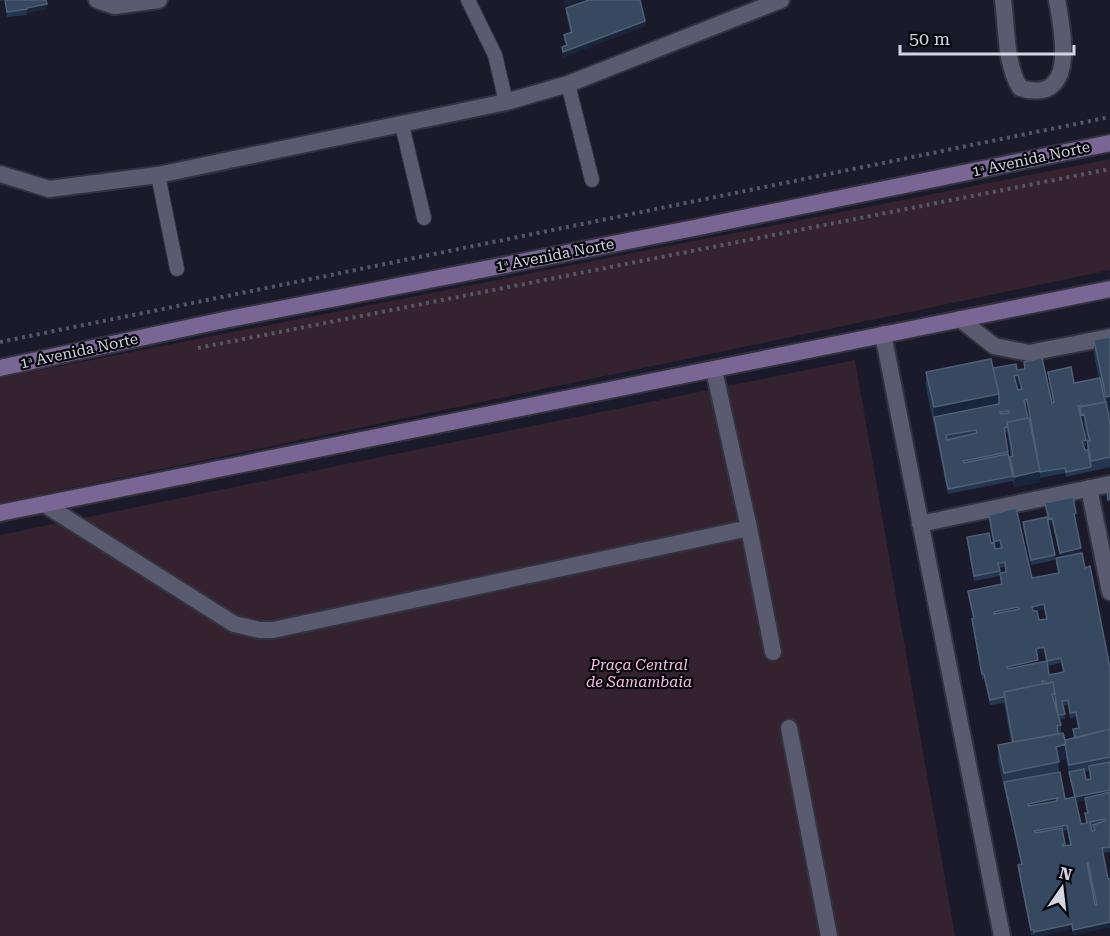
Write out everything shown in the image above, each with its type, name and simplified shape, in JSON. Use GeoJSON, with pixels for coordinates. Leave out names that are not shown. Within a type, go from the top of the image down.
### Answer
{"type":"FeatureCollection","features":[{"type":"Feature","properties":{"kind":"main road","name":"1ᵃ Avenida Norte"},"geometry":{"type":"LineString","coordinates":[[0,368],[224,320],[665,234],[1110,143]]}},
{"type":"Feature","properties":{"kind":"main road"},"geometry":{"type":"LineString","coordinates":[[0,513],[1110,289]]}},
{"type":"Feature","properties":{"kind":"street"},"geometry":{"type":"LineString","coordinates":[[97,0],[114,6],[159,0]]}},
{"type":"Feature","properties":{"kind":"street"},"geometry":{"type":"LineString","coordinates":[[0,174],[49,189],[158,175],[506,102],[568,84],[781,0]]}},
{"type":"Feature","properties":{"kind":"street"},"geometry":{"type":"LineString","coordinates":[[1003,0],[1014,79],[1020,88],[1030,91],[1051,86],[1058,81],[1061,75],[1064,42],[1057,0]]}},
{"type":"Feature","properties":{"kind":"street"},"geometry":{"type":"LineString","coordinates":[[960,319],[994,346],[1029,353],[1110,337]]}},
{"type":"Feature","properties":{"kind":"street"},"geometry":{"type":"LineString","coordinates":[[883,334],[1002,936]]}},
{"type":"Feature","properties":{"kind":"street"},"geometry":{"type":"LineString","coordinates":[[714,370],[750,528],[773,652]]}},
{"type":"Feature","properties":{"kind":"street"},"geometry":{"type":"LineString","coordinates":[[920,524],[1110,484]]}},
{"type":"Feature","properties":{"kind":"street"},"geometry":{"type":"LineString","coordinates":[[1089,488],[1110,592]]}},
{"type":"Feature","properties":{"kind":"street"},"geometry":{"type":"LineString","coordinates":[[44,504],[217,615],[234,624],[260,630],[273,630],[750,528]]}},
{"type":"Feature","properties":{"kind":"street"},"geometry":{"type":"LineString","coordinates":[[789,728],[829,936]]}},
{"type":"Feature","properties":{"kind":"lane"},"geometry":{"type":"LineString","coordinates":[[468,0],[495,55],[506,102]]}},
{"type":"Feature","properties":{"kind":"lane"},"geometry":{"type":"LineString","coordinates":[[568,84],[591,180]]}},
{"type":"Feature","properties":{"kind":"lane"},"geometry":{"type":"LineString","coordinates":[[402,125],[424,218]]}},
{"type":"Feature","properties":{"kind":"lane"},"geometry":{"type":"LineString","coordinates":[[158,175],[177,269]]}},
{"type":"Feature","properties":{"kind":"path"},"geometry":{"type":"LineString","coordinates":[[0,342],[1110,117]]}},
{"type":"Feature","properties":{"kind":"path"},"geometry":{"type":"LineString","coordinates":[[191,350],[1110,169]]}},
{"type":"Feature","properties":{"kind":"green space"},"geometry":{"type":"Polygon","coordinates":[[[1110,159],[1110,270],[0,503],[0,378],[1110,159]]]}},
{"type":"Feature","properties":{"kind":"green space","name":"Praça Central de Samambaia"},"geometry":{"type":"Polygon","coordinates":[[[855,360],[955,936],[0,936],[0,535],[855,360]]]}},
{"type":"Feature","properties":{"kind":"building"},"geometry":{"type":"Polygon","coordinates":[[[5,0],[46,0],[47,4],[7,12],[5,0]]]}},
{"type":"Feature","properties":{"kind":"building"},"geometry":{"type":"Polygon","coordinates":[[[589,0],[640,0],[645,21],[563,52],[562,47],[567,45],[564,35],[572,32],[566,8],[589,0]]]}},
{"type":"Feature","properties":{"kind":"building"},"geometry":{"type":"Polygon","coordinates":[[[1110,337],[1110,396],[1106,397],[1094,340],[1110,337]]]}},
{"type":"Feature","properties":{"kind":"building"},"geometry":{"type":"Polygon","coordinates":[[[1042,358],[1052,403],[1054,402],[1048,372],[1071,367],[1074,383],[1100,378],[1105,402],[1078,406],[1086,440],[1082,441],[1085,450],[1088,450],[1091,467],[1066,472],[1065,468],[1040,472],[1027,399],[1024,400],[1028,418],[1007,422],[1007,427],[1004,428],[1008,452],[963,461],[964,463],[1008,454],[1013,476],[948,489],[934,417],[999,404],[993,368],[1016,364],[1017,370],[1025,369],[1024,362],[1042,358]],[[1018,375],[1014,376],[1018,390],[1022,389],[1018,375]],[[976,430],[946,435],[947,440],[977,433],[976,430]]]}},
{"type":"Feature","properties":{"kind":"building"},"geometry":{"type":"Polygon","coordinates":[[[991,359],[999,394],[934,407],[926,372],[991,359]]]}},
{"type":"Feature","properties":{"kind":"building"},"geometry":{"type":"Polygon","coordinates":[[[1106,402],[1110,423],[1110,457],[1091,461],[1087,441],[1090,441],[1084,414],[1081,415],[1080,407],[1106,402]]]}},
{"type":"Feature","properties":{"kind":"building"},"geometry":{"type":"Polygon","coordinates":[[[1029,418],[1040,471],[1014,477],[1007,422],[1029,418]]]}},
{"type":"Feature","properties":{"kind":"building"},"geometry":{"type":"Polygon","coordinates":[[[1073,497],[1081,548],[1060,553],[1052,518],[1049,519],[1045,503],[1073,497]]]}},
{"type":"Feature","properties":{"kind":"building"},"geometry":{"type":"Polygon","coordinates":[[[1016,508],[1032,578],[1059,573],[1056,558],[1082,553],[1085,568],[1090,566],[1110,668],[1110,729],[1075,738],[1073,729],[1079,728],[1076,712],[1070,713],[1068,700],[1062,701],[1065,714],[1058,715],[1053,682],[1045,684],[1045,681],[1042,681],[1043,684],[1004,692],[1004,697],[990,700],[984,674],[982,674],[968,591],[1002,584],[1000,573],[1006,572],[1005,562],[998,563],[1000,571],[974,576],[967,537],[989,533],[991,543],[994,542],[989,515],[1016,508]],[[1000,540],[994,542],[995,549],[1002,548],[1000,540]],[[1044,604],[1032,607],[1033,611],[1037,611],[1039,620],[1047,619],[1044,604]],[[1018,607],[994,612],[994,614],[1019,609],[1018,607]],[[1044,647],[1036,649],[1038,660],[1007,667],[1008,669],[1047,661],[1044,647]],[[1061,658],[1047,661],[1049,675],[1064,672],[1061,658]]]}},
{"type":"Feature","properties":{"kind":"building"},"geometry":{"type":"Polygon","coordinates":[[[1047,517],[1055,555],[1031,560],[1023,522],[1047,517]]]}},
{"type":"Feature","properties":{"kind":"building"},"geometry":{"type":"Polygon","coordinates":[[[1053,682],[1055,694],[1052,694],[1061,725],[1057,726],[1058,734],[1013,742],[1004,692],[1053,682]]]}},
{"type":"Feature","properties":{"kind":"building"},"geometry":{"type":"Polygon","coordinates":[[[1110,729],[1110,757],[1069,765],[1065,740],[1110,729]]]}},
{"type":"Feature","properties":{"kind":"building"},"geometry":{"type":"Polygon","coordinates":[[[1063,733],[1066,744],[1056,747],[1059,762],[1004,773],[998,745],[1063,733]]]}},
{"type":"Feature","properties":{"kind":"building"},"geometry":{"type":"Polygon","coordinates":[[[1110,762],[1110,790],[1075,797],[1069,772],[1084,769],[1086,780],[1091,779],[1089,766],[1110,762]]]}},
{"type":"Feature","properties":{"kind":"building"},"geometry":{"type":"Polygon","coordinates":[[[1060,772],[1065,799],[1075,797],[1081,824],[1087,823],[1085,798],[1110,792],[1110,847],[1102,848],[1108,879],[1110,879],[1110,922],[1073,930],[1072,924],[1034,932],[1031,930],[1018,865],[1022,864],[1004,782],[1060,772]],[[1057,798],[1028,804],[1029,806],[1057,801],[1057,798]],[[1105,819],[1090,822],[1092,831],[1095,830],[1093,825],[1105,819]],[[1067,825],[1034,831],[1035,833],[1062,828],[1065,844],[1063,846],[1071,845],[1067,825]],[[1087,863],[1095,905],[1097,905],[1087,863]]]}}]}
